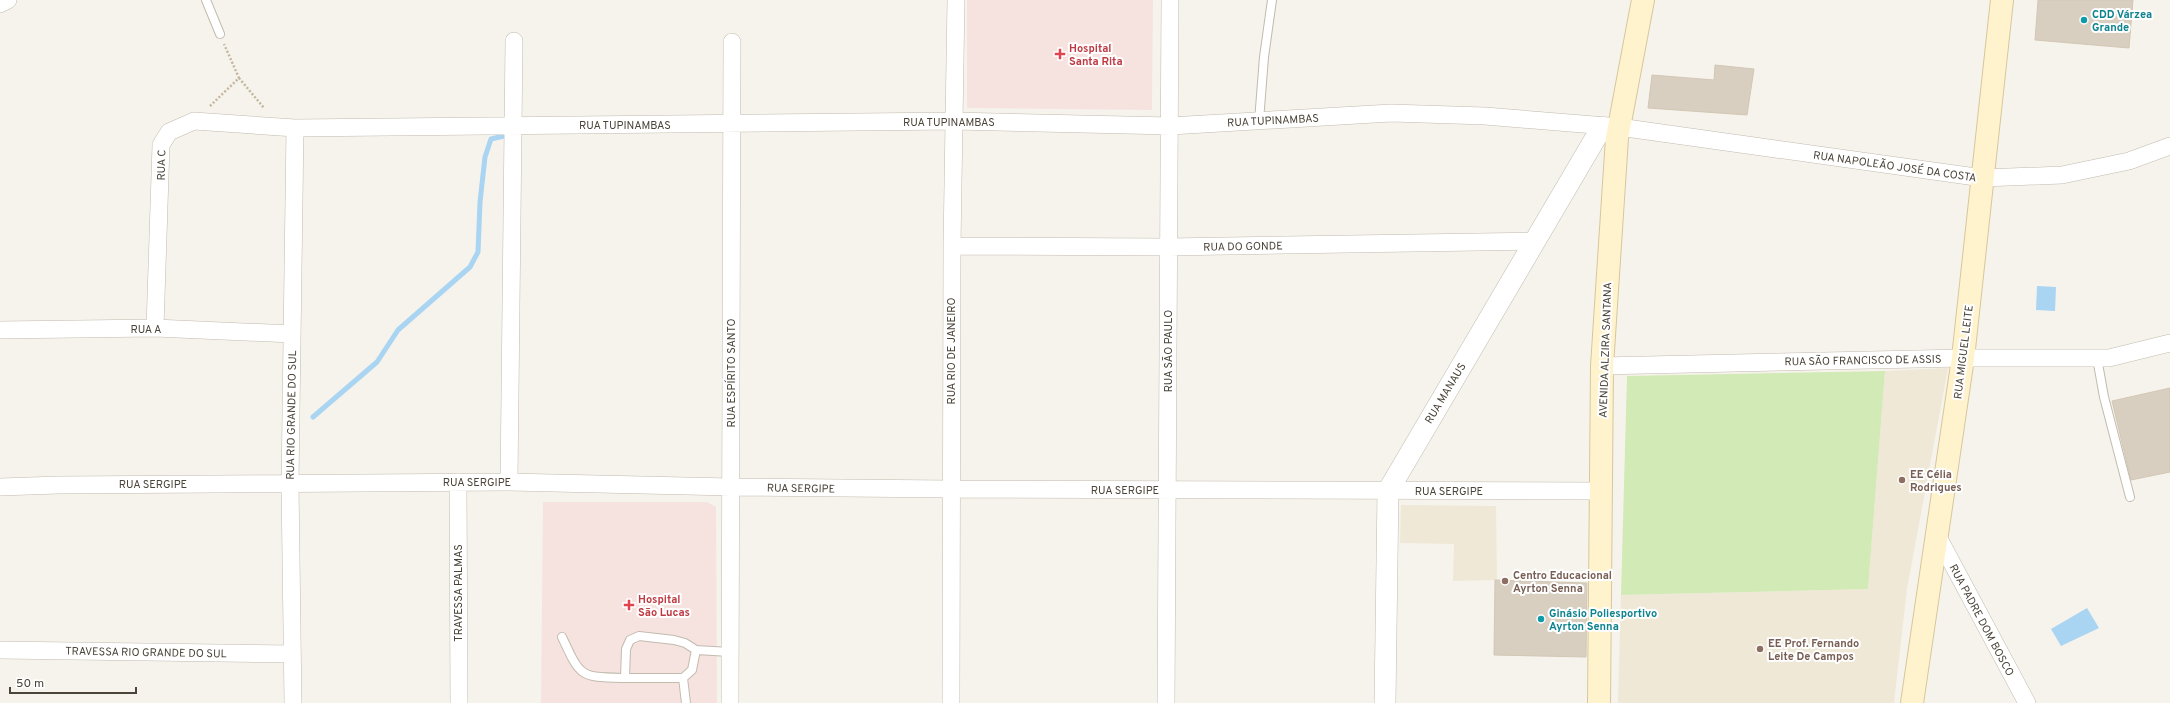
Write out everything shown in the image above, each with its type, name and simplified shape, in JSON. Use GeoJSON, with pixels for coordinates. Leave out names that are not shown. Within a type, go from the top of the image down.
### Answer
{"type":"FeatureCollection","features":[{"type":"Feature","properties":{"kind":"main road","name":"AVENIDA ALZIRA SANTANA"},"geometry":{"type":"LineString","coordinates":[[1598,703],[1602,491],[1602,366],[1611,127],[1643,0]]}},
{"type":"Feature","properties":{"kind":"main road","name":"RUA MIGUEL LEITE"},"geometry":{"type":"LineString","coordinates":[[1912,703],[1938,537],[1963,358],[2002,0]]}},
{"type":"Feature","properties":{"kind":"street"},"geometry":{"type":"LineString","coordinates":[[0,4],[8,0]]}},
{"type":"Feature","properties":{"kind":"street","name":"RUA RIO DE JANEIRO"},"geometry":{"type":"LineString","coordinates":[[951,703],[950,489],[956,0]]}},
{"type":"Feature","properties":{"kind":"street","name":"RUA SÃO PAULO"},"geometry":{"type":"LineString","coordinates":[[1166,703],[1170,0]]}},
{"type":"Feature","properties":{"kind":"street"},"geometry":{"type":"LineString","coordinates":[[509,482],[514,41]]}},
{"type":"Feature","properties":{"kind":"street","name":"RUA ESPÍRITO SANTO"},"geometry":{"type":"LineString","coordinates":[[730,703],[733,124],[732,42]]}},
{"type":"Feature","properties":{"kind":"street","name":"RUA TUPINAMBAS"},"geometry":{"type":"LineString","coordinates":[[289,127],[954,121],[1170,126],[1399,114],[1485,116],[1611,127]]}},
{"type":"Feature","properties":{"kind":"street","name":"RUA C"},"geometry":{"type":"LineString","coordinates":[[155,328],[160,145],[169,132],[194,121],[289,127]]}},
{"type":"Feature","properties":{"kind":"street","name":"RUA RIO GRANDE DO SUL"},"geometry":{"type":"LineString","coordinates":[[289,127],[292,334],[290,484],[293,703]]}},
{"type":"Feature","properties":{"kind":"street","name":"RUA NAPOLEÃO JOSÉ DA COSTA"},"geometry":{"type":"LineString","coordinates":[[1611,127],[1982,178],[2062,175],[2129,161],[2170,146]]}},
{"type":"Feature","properties":{"kind":"street","name":"RUA MANAUS"},"geometry":{"type":"LineString","coordinates":[[1384,703],[1388,490],[1535,241],[1611,127]]}},
{"type":"Feature","properties":{"kind":"street","name":"RUA DO GONDE"},"geometry":{"type":"LineString","coordinates":[[952,246],[1168,247],[1535,241]]}},
{"type":"Feature","properties":{"kind":"street","name":"RUA A"},"geometry":{"type":"LineString","coordinates":[[0,330],[155,328],[292,334]]}},
{"type":"Feature","properties":{"kind":"street","name":"RUA SÃO FRANCISCO DE ASSIS"},"geometry":{"type":"LineString","coordinates":[[1602,366],[1963,358],[2109,358],[2170,342]]}},
{"type":"Feature","properties":{"kind":"street","name":"TRAVESSA PALMAS"},"geometry":{"type":"LineString","coordinates":[[458,482],[459,703]]}},
{"type":"Feature","properties":{"kind":"street","name":"RUA SERGIPE"},"geometry":{"type":"LineString","coordinates":[[0,487],[58,484],[509,482],[731,487],[950,489],[1602,491]]}},
{"type":"Feature","properties":{"kind":"street","name":"RUA PADRE DOM BOSCO"},"geometry":{"type":"LineString","coordinates":[[1938,537],[2027,703]]}},
{"type":"Feature","properties":{"kind":"street","name":"TRAVESSA RIO GRANDE DO SUL"},"geometry":{"type":"LineString","coordinates":[[0,650],[292,654]]}},
{"type":"Feature","properties":{"kind":"lane"},"geometry":{"type":"LineString","coordinates":[[206,0],[220,34]]}},
{"type":"Feature","properties":{"kind":"lane"},"geometry":{"type":"LineString","coordinates":[[1259,121],[1264,57],[1272,0]]}},
{"type":"Feature","properties":{"kind":"lane"},"geometry":{"type":"LineString","coordinates":[[2097,358],[2104,397],[2130,497]]}},
{"type":"Feature","properties":{"kind":"lane"},"geometry":{"type":"LineString","coordinates":[[625,678],[626,649],[630,640],[639,636],[674,640],[685,643],[696,650],[730,652]]}},
{"type":"Feature","properties":{"kind":"lane"},"geometry":{"type":"LineString","coordinates":[[562,637],[576,667],[594,677],[683,678],[692,670],[696,650]]}},
{"type":"Feature","properties":{"kind":"lane"},"geometry":{"type":"LineString","coordinates":[[683,678],[686,703]]}},
{"type":"Feature","properties":{"kind":"path"},"geometry":{"type":"LineString","coordinates":[[220,34],[239,78],[250,94],[289,127]]}},
{"type":"Feature","properties":{"kind":"path"},"geometry":{"type":"LineString","coordinates":[[194,121],[239,78]]}},
{"type":"Feature","properties":{"kind":"shaded area","name":"Hospital Santa Rita"},"geometry":{"type":"Polygon","coordinates":[[[967,0],[1153,0],[1152,110],[967,108],[967,0]]]}},
{"type":"Feature","properties":{"kind":"shaded area","name":"EE Prof. Fernando Leite De Campos"},"geometry":{"type":"Polygon","coordinates":[[[1948,368],[1907,589],[1894,703],[1618,703],[1621,595],[1868,589],[1885,371],[1948,368]]]}},
{"type":"Feature","properties":{"kind":"shaded area","name":"Hospital São Lucas"},"geometry":{"type":"Polygon","coordinates":[[[543,502],[707,502],[716,507],[717,703],[541,703],[543,502]]]}},
{"type":"Feature","properties":{"kind":"shaded area","name":"Centro Educacional Ayrton Senna"},"geometry":{"type":"Polygon","coordinates":[[[1401,505],[1496,506],[1497,580],[1587,583],[1586,657],[1494,655],[1495,580],[1453,581],[1454,544],[1400,543],[1401,505]]]}},
{"type":"Feature","properties":{"kind":"green space"},"geometry":{"type":"Polygon","coordinates":[[[1885,371],[1868,589],[1621,595],[1627,376],[1885,371]]]}},
{"type":"Feature","properties":{"kind":"water"},"geometry":{"type":"Polygon","coordinates":[[[2037,286],[2056,287],[2055,311],[2036,310],[2037,286]]]}},
{"type":"Feature","properties":{"kind":"water"},"geometry":{"type":"Polygon","coordinates":[[[2087,608],[2099,628],[2061,646],[2051,629],[2087,608]]]}},
{"type":"Feature","properties":{"kind":"building","name":"CDD Várzea Grande"},"geometry":{"type":"Polygon","coordinates":[[[2038,0],[2133,0],[2129,48],[2035,40],[2038,0]]]}},
{"type":"Feature","properties":{"kind":"building"},"geometry":{"type":"Polygon","coordinates":[[[1715,65],[1754,69],[1747,115],[1648,108],[1652,75],[1714,80],[1715,65]]]}},
{"type":"Feature","properties":{"kind":"building"},"geometry":{"type":"Polygon","coordinates":[[[2170,388],[2170,472],[2131,480],[2112,401],[2170,388]]]}},
{"type":"Feature","properties":{"kind":"building","name":"Ginásio Poliesportivo Ayrton Senna"},"geometry":{"type":"Polygon","coordinates":[[[1495,580],[1587,583],[1586,657],[1494,655],[1495,580]]]}},
{"type":"Feature","properties":{"kind":"waterway"},"geometry":{"type":"LineString","coordinates":[[313,417],[377,362],[398,330],[470,267],[478,252],[480,202],[485,157],[491,139],[504,136]]}},
{"type":"Feature","properties":{"kind":"place","name":"CDD Várzea Grande"},"geometry":{"type":"Point","coordinates":[2084,20]}},
{"type":"Feature","properties":{"kind":"place","name":"Hospital Santa Rita"},"geometry":{"type":"Point","coordinates":[1060,54]}},
{"type":"Feature","properties":{"kind":"place","name":"EE Célia Rodrigues"},"geometry":{"type":"Point","coordinates":[1902,480]}},
{"type":"Feature","properties":{"kind":"place","name":"Centro Educacional Ayrton Senna"},"geometry":{"type":"Point","coordinates":[1505,581]}},
{"type":"Feature","properties":{"kind":"place","name":"Hospital São Lucas"},"geometry":{"type":"Point","coordinates":[629,605]}},
{"type":"Feature","properties":{"kind":"place","name":"Ginásio Poliesportivo Ayrton Senna"},"geometry":{"type":"Point","coordinates":[1541,619]}},
{"type":"Feature","properties":{"kind":"place","name":"EE Prof. Fernando Leite De Campos"},"geometry":{"type":"Point","coordinates":[1760,649]}}]}
